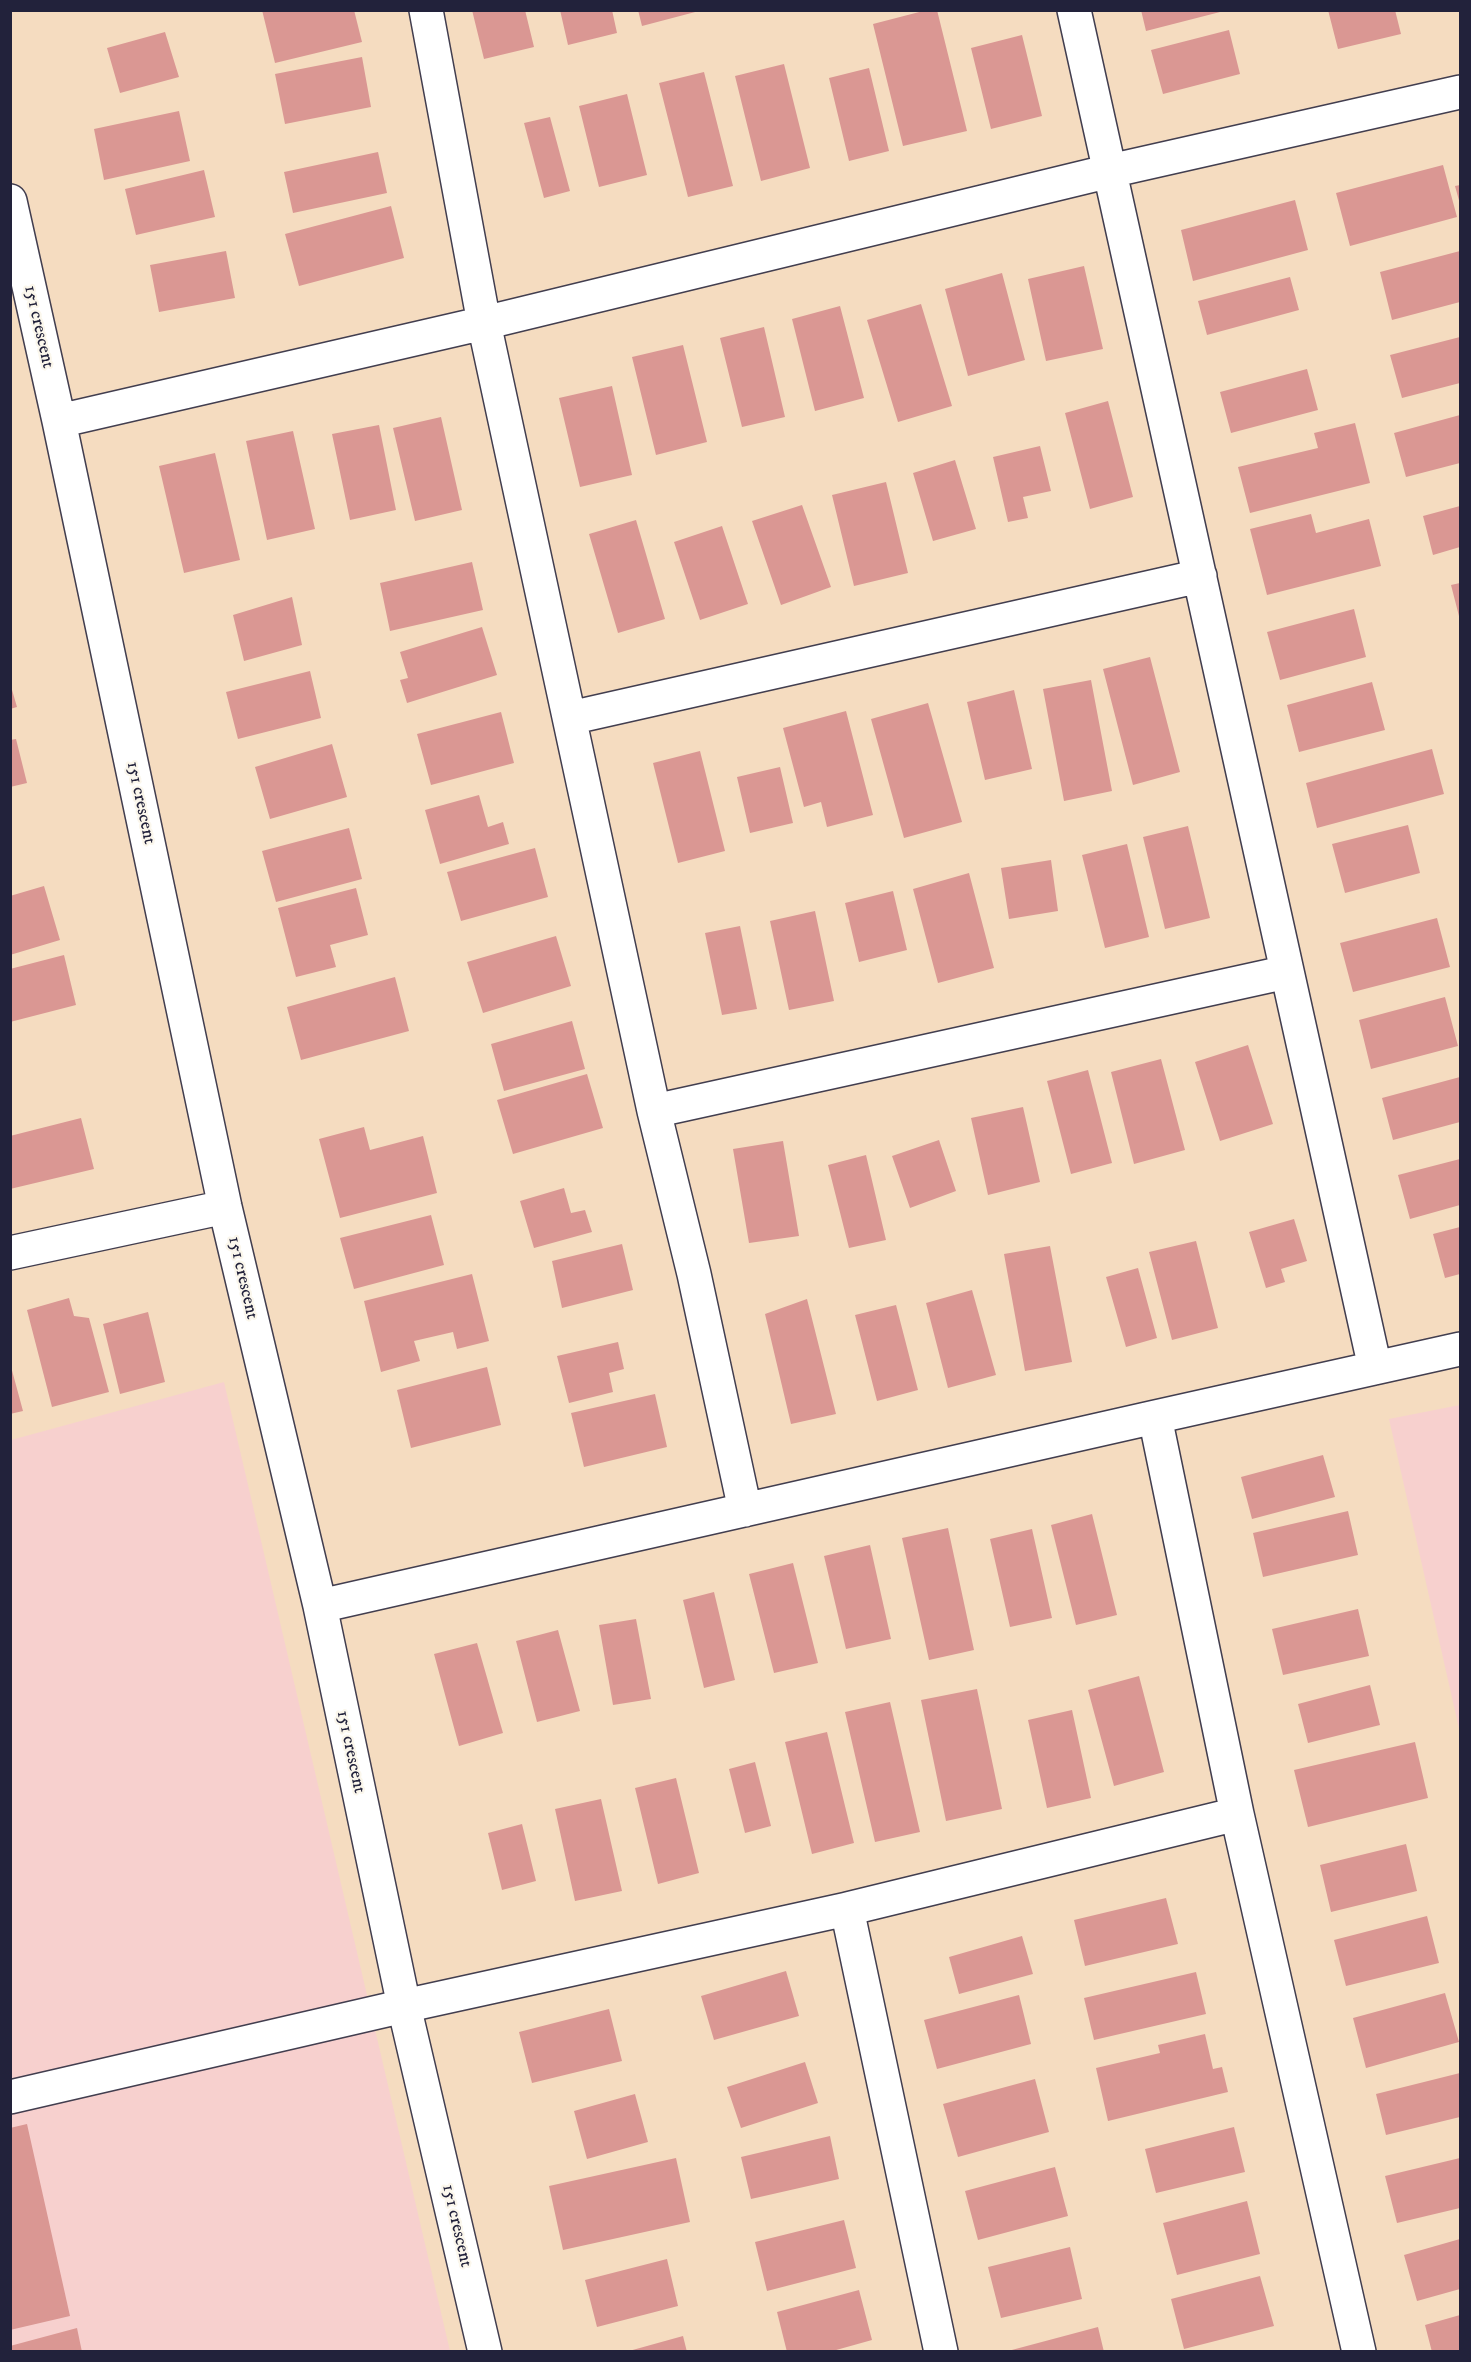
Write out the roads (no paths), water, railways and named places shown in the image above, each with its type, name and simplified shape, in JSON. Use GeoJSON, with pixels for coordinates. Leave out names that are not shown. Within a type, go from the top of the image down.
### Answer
{"type":"FeatureCollection","features":[{"type":"Feature","properties":{"kind":"street"},"geometry":{"type":"LineString","coordinates":[[426,10],[484,323],[654,1111],[745,1510]]}},
{"type":"Feature","properties":{"kind":"street"},"geometry":{"type":"LineString","coordinates":[[1074,10],[1375,1368]]}},
{"type":"Feature","properties":{"kind":"street"},"geometry":{"type":"LineString","coordinates":[[59,421],[484,323],[1110,171],[1461,92]]}},
{"type":"Feature","properties":{"kind":"street","name":"151 crescent"},"geometry":{"type":"LineString","coordinates":[[10,201],[59,421],[225,1207],[320,1606],[404,2006],[485,2352]]}},
{"type":"Feature","properties":{"kind":"street"},"geometry":{"type":"LineString","coordinates":[[570,718],[1200,576]]}},
{"type":"Feature","properties":{"kind":"street"},"geometry":{"type":"LineString","coordinates":[[654,1111],[1287,972]]}},
{"type":"Feature","properties":{"kind":"street"},"geometry":{"type":"LineString","coordinates":[[10,1253],[225,1207]]}},
{"type":"Feature","properties":{"kind":"street"},"geometry":{"type":"LineString","coordinates":[[320,1606],[1461,1349]]}},
{"type":"Feature","properties":{"kind":"street"},"geometry":{"type":"LineString","coordinates":[[1155,1417],[1237,1814],[1359,2352]]}},
{"type":"Feature","properties":{"kind":"street"},"geometry":{"type":"LineString","coordinates":[[10,2097],[404,2006],[847,1908],[1237,1814]]}},
{"type":"Feature","properties":{"kind":"street"},"geometry":{"type":"LineString","coordinates":[[847,1908],[941,2352]]}}]}
